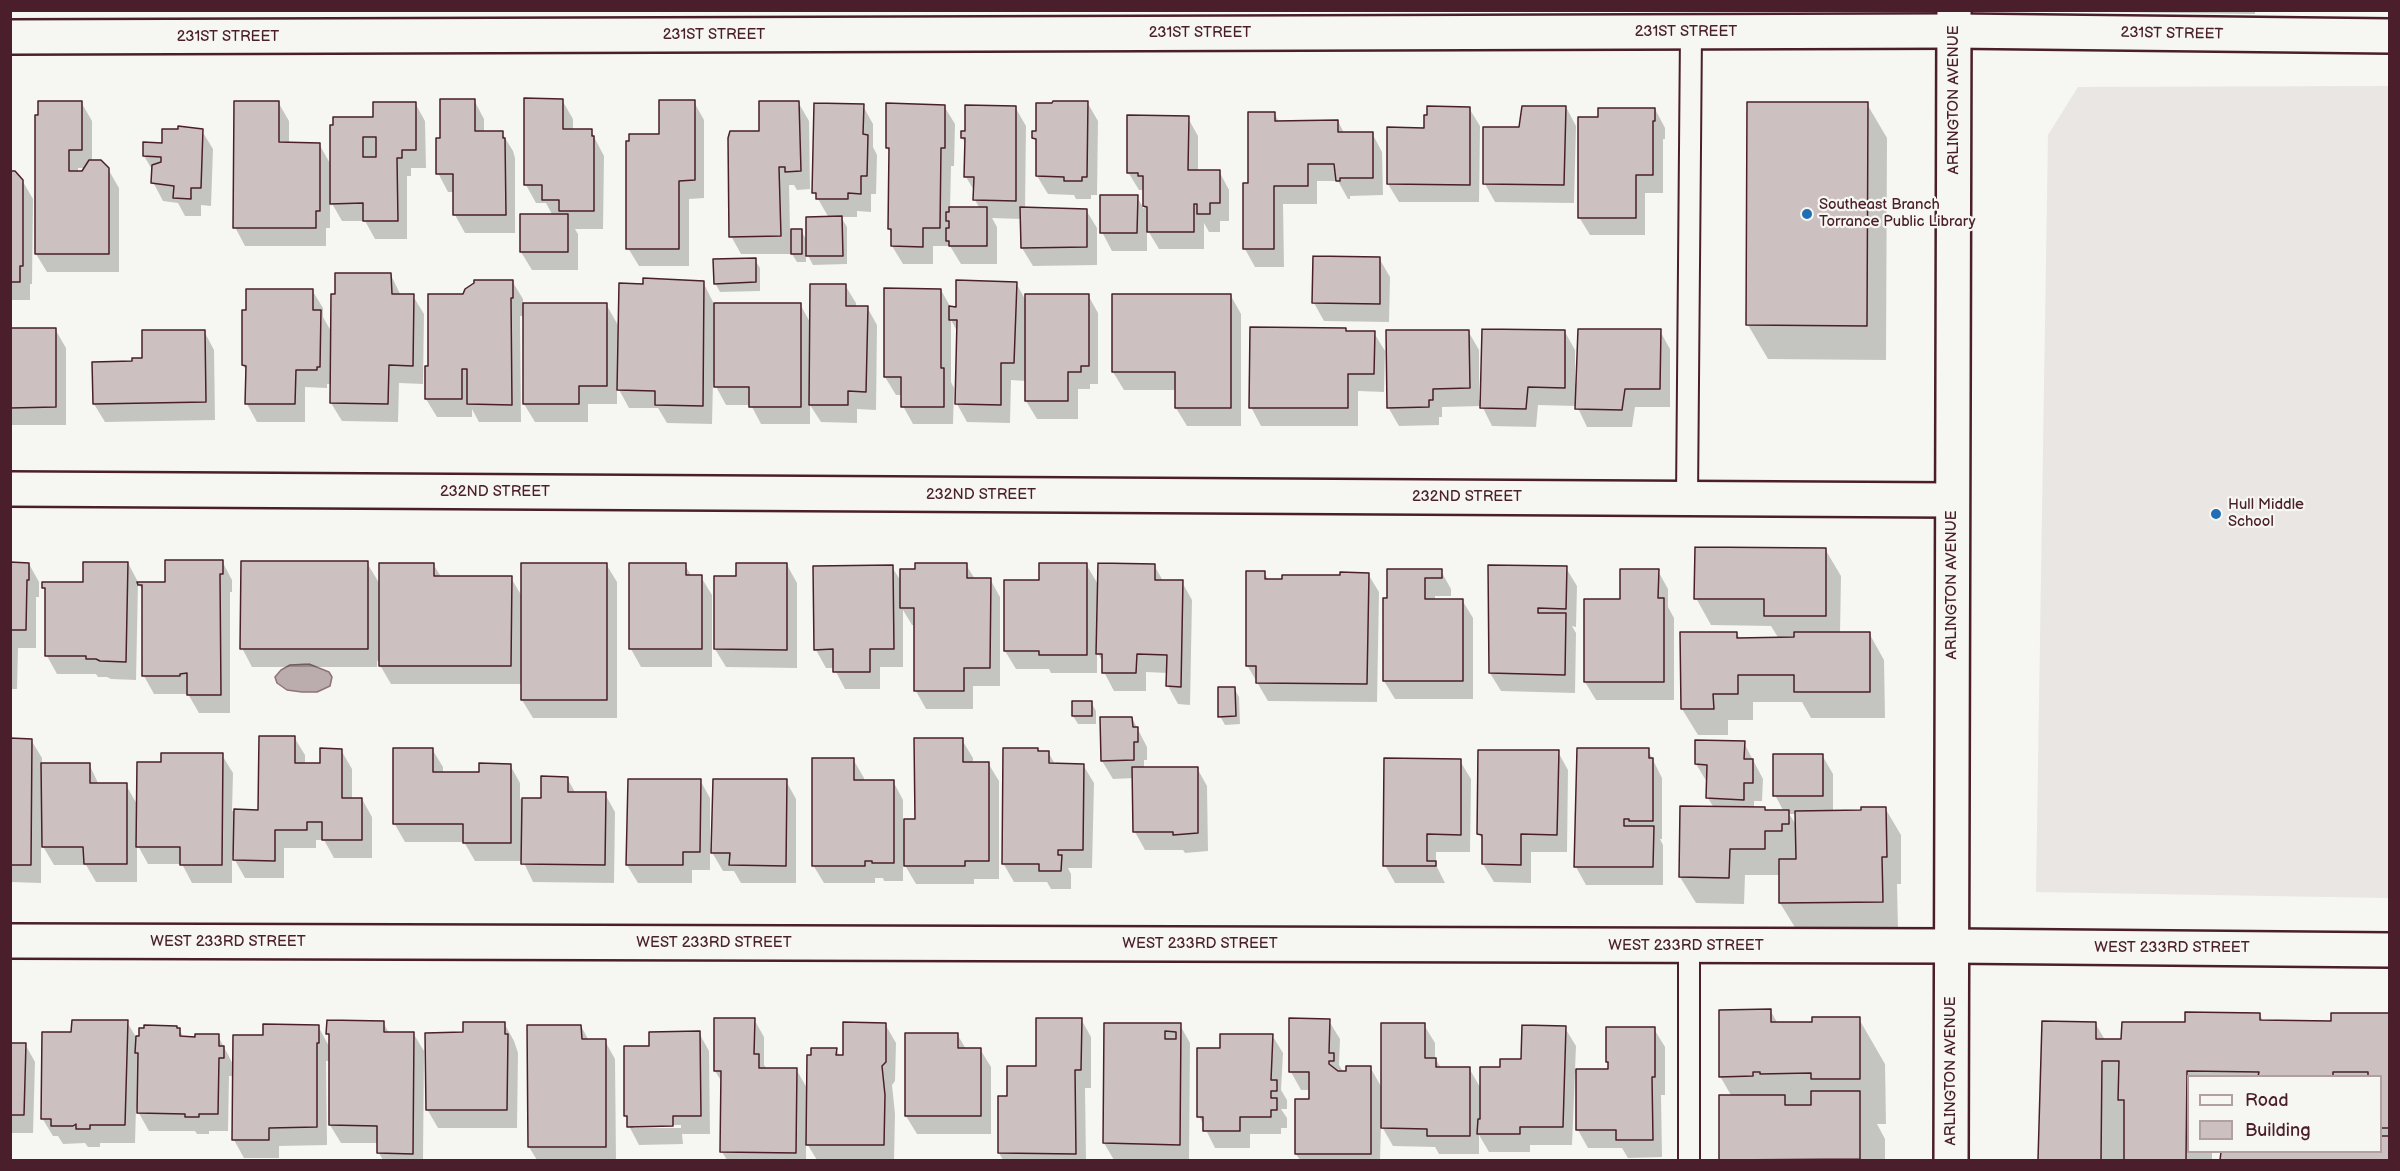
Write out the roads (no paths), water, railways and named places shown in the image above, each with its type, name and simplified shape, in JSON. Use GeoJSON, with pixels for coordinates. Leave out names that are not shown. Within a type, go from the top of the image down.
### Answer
{"type":"FeatureCollection","features":[{"type":"Feature","properties":{"kind":"street","name":"231ST STREET"},"geometry":{"type":"LineString","coordinates":[[10,38],[1691,32],[1954,21],[2390,36]]}},
{"type":"Feature","properties":{"kind":"street","name":"ARLINGTON AVENUE"},"geometry":{"type":"LineString","coordinates":[[1951,1161],[1954,21]]}},
{"type":"Feature","properties":{"kind":"street","name":"232ND STREET"},"geometry":{"type":"LineString","coordinates":[[10,489],[1952,500]]}},
{"type":"Feature","properties":{"kind":"street","name":"WEST 233RD STREET"},"geometry":{"type":"LineString","coordinates":[[10,941],[1689,945],[2390,950]]}},
{"type":"Feature","properties":{"kind":"lane"},"geometry":{"type":"LineString","coordinates":[[1687,498],[1691,32]]}},
{"type":"Feature","properties":{"kind":"lane"},"geometry":{"type":"LineString","coordinates":[[1689,945],[1689,1161]]}},
{"type":"Feature","properties":{"kind":"place","name":"Southeast Branch Torrance Public Library"},"geometry":{"type":"Point","coordinates":[1807,214]}},
{"type":"Feature","properties":{"kind":"place","name":"Hull Middle School"},"geometry":{"type":"Point","coordinates":[2216,514]}}]}
